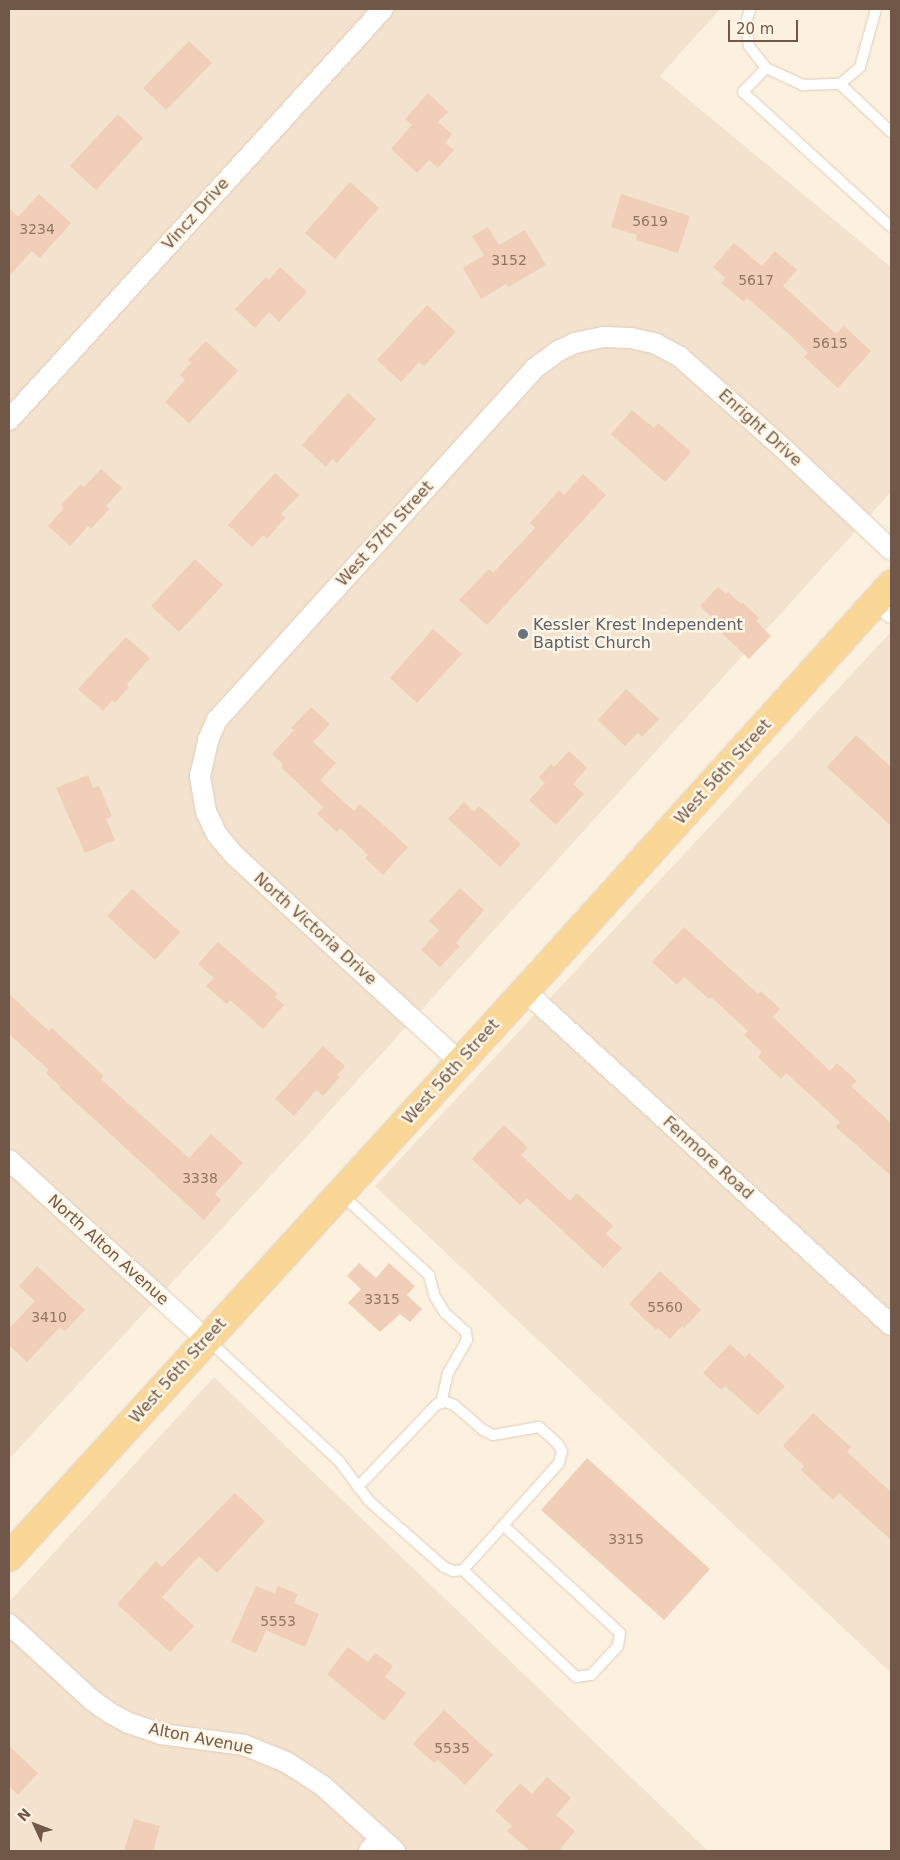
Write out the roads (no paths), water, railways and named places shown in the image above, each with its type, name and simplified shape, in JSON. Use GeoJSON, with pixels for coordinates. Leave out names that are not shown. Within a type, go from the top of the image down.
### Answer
{"type":"FeatureCollection","features":[{"type":"Feature","properties":{"kind":"main road","name":"West 56th Street"},"geometry":{"type":"LineString","coordinates":[[9,1557],[525,991],[887,600]]}},
{"type":"Feature","properties":{"kind":"street","name":"Vincz Drive"},"geometry":{"type":"LineString","coordinates":[[9,420],[383,9]]}},
{"type":"Feature","properties":{"kind":"street","name":"Enright Drive"},"geometry":{"type":"LineString","coordinates":[[613,337],[639,339],[656,344],[689,363],[891,550]]}},
{"type":"Feature","properties":{"kind":"street","name":"West 57th Street"},"geometry":{"type":"LineString","coordinates":[[200,776],[208,740],[217,720],[535,368],[558,351],[575,343],[613,337]]}},
{"type":"Feature","properties":{"kind":"street","name":"North Victoria Drive"},"geometry":{"type":"LineString","coordinates":[[200,776],[206,812],[212,827],[228,849],[460,1062]]}},
{"type":"Feature","properties":{"kind":"street","name":"Fenmore Road"},"geometry":{"type":"LineString","coordinates":[[525,991],[891,1325]]}},
{"type":"Feature","properties":{"kind":"street","name":"North Alton Avenue"},"geometry":{"type":"LineString","coordinates":[[9,1160],[207,1340]]}},
{"type":"Feature","properties":{"kind":"street","name":"Alton Avenue"},"geometry":{"type":"LineString","coordinates":[[9,1624],[93,1701],[110,1713],[135,1726],[161,1734],[244,1745],[276,1757],[300,1770],[323,1786],[381,1847]]}},
{"type":"Feature","properties":{"kind":"lane"},"geometry":{"type":"LineString","coordinates":[[750,9],[746,23],[749,46],[766,68],[803,85],[840,84],[860,67],[876,9]]}},
{"type":"Feature","properties":{"kind":"lane"},"geometry":{"type":"LineString","coordinates":[[766,68],[743,92],[891,227]]}},
{"type":"Feature","properties":{"kind":"lane"},"geometry":{"type":"LineString","coordinates":[[840,84],[891,132]]}},
{"type":"Feature","properties":{"kind":"lane"},"geometry":{"type":"LineString","coordinates":[[340,1194],[429,1275],[435,1297],[445,1313],[466,1332],[467,1340],[448,1373],[441,1403]]}},
{"type":"Feature","properties":{"kind":"lane"},"geometry":{"type":"LineString","coordinates":[[207,1340],[338,1461],[358,1487],[369,1501],[444,1567],[453,1572],[463,1570],[559,1463],[562,1451],[557,1443],[539,1427],[493,1435],[483,1430],[454,1405],[446,1402],[437,1404],[358,1487]]}},
{"type":"Feature","properties":{"kind":"lane"},"geometry":{"type":"LineString","coordinates":[[463,1570],[576,1678],[592,1675],[618,1646],[620,1633],[503,1525]]}},
{"type":"Feature","properties":{"kind":"place","name":"Kessler Krest Independent Baptist Church"},"geometry":{"type":"Point","coordinates":[523,634]}}]}
